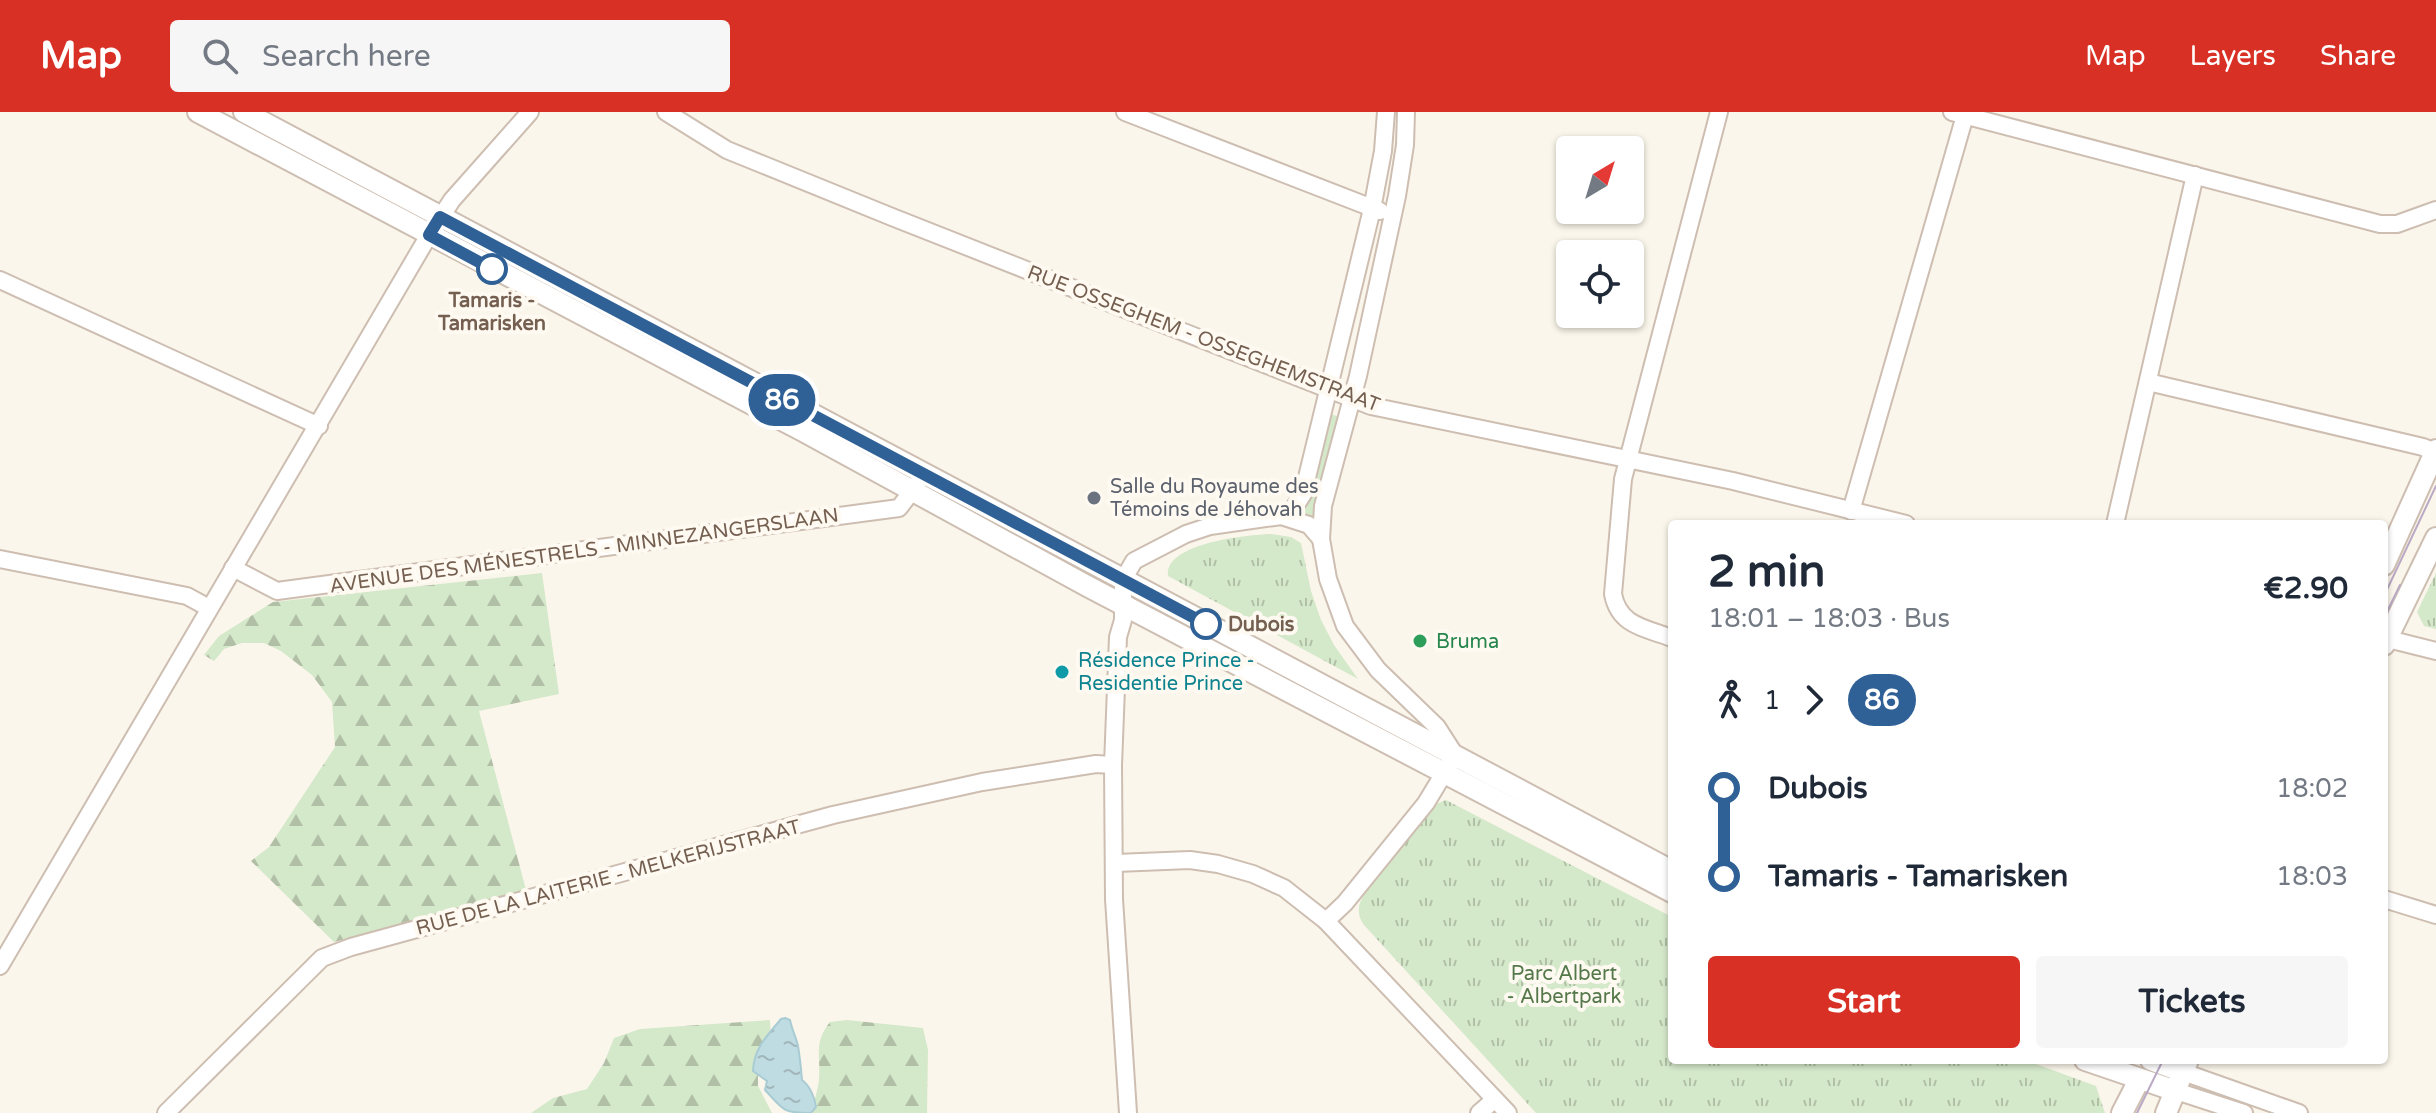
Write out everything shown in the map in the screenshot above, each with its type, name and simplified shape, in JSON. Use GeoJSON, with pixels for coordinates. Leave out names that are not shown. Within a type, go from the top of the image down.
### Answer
{"type":"FeatureCollection","features":[{"type":"Feature","properties":{"kind":"street"},"geometry":{"type":"LineString","coordinates":[[198,112],[435,226],[918,483],[1123,604],[1450,764]]}},
{"type":"Feature","properties":{"kind":"street"},"geometry":{"type":"LineString","coordinates":[[244,112],[435,226]]}},
{"type":"Feature","properties":{"kind":"street"},"geometry":{"type":"LineString","coordinates":[[0,966],[435,226],[452,200],[530,112]]}},
{"type":"Feature","properties":{"kind":"street","name":"RUE OSSEGHEM - OSSEGHEMSTRAAT"},"geometry":{"type":"LineString","coordinates":[[666,112],[727,150],[1371,406],[1733,481],[1889,520]]}},
{"type":"Feature","properties":{"kind":"street"},"geometry":{"type":"LineString","coordinates":[[1125,112],[1393,216]]}},
{"type":"Feature","properties":{"kind":"street"},"geometry":{"type":"LineString","coordinates":[[1281,516],[1294,508],[1303,494],[1372,209],[1383,151],[1386,112]]}},
{"type":"Feature","properties":{"kind":"street"},"geometry":{"type":"LineString","coordinates":[[1406,112],[1405,145],[1393,216],[1352,398],[1323,506],[1321,539],[1328,579],[1345,626],[1378,670],[1437,727],[1450,764]]}},
{"type":"Feature","properties":{"kind":"street"},"geometry":{"type":"LineString","coordinates":[[1668,636],[1626,620],[1616,608],[1613,594],[1623,479],[1719,112]]}},
{"type":"Feature","properties":{"kind":"street"},"geometry":{"type":"LineString","coordinates":[[1851,511],[1961,113],[2380,224],[2397,224],[2436,210]]}},
{"type":"Feature","properties":{"kind":"street"},"geometry":{"type":"LineString","coordinates":[[2116,520],[2195,175]]}},
{"type":"Feature","properties":{"kind":"street"},"geometry":{"type":"LineString","coordinates":[[0,280],[319,426]]}},
{"type":"Feature","properties":{"kind":"street"},"geometry":{"type":"LineString","coordinates":[[2148,382],[2435,451],[2388,556]]}},
{"type":"Feature","properties":{"kind":"street"},"geometry":{"type":"LineString","coordinates":[[918,483],[1123,580],[1450,764],[1644,867],[1668,888]]}},
{"type":"Feature","properties":{"kind":"street","name":"AVENUE DES MÉNESTRELS - MINNEZANGERSLAAN"},"geometry":{"type":"LineString","coordinates":[[233,568],[277,591],[899,508],[918,483]]}},
{"type":"Feature","properties":{"kind":"street"},"geometry":{"type":"LineString","coordinates":[[1128,1113],[1114,899],[1113,765],[1123,580],[1134,561],[1186,534],[1243,520],[1281,516],[1309,525],[1321,539]]}},
{"type":"Feature","properties":{"kind":"street"},"geometry":{"type":"LineString","coordinates":[[2388,635],[2436,538]]}},
{"type":"Feature","properties":{"kind":"street"},"geometry":{"type":"LineString","coordinates":[[0,559],[187,596],[209,608]]}},
{"type":"Feature","properties":{"kind":"street"},"geometry":{"type":"LineString","coordinates":[[2388,642],[2436,651]]}},
{"type":"Feature","properties":{"kind":"street","name":"RUE DE LA LAITERIE - MELKERIJSTRAAT"},"geometry":{"type":"LineString","coordinates":[[166,1113],[322,958],[351,947],[833,815],[982,782],[1096,764],[1113,765]]}},
{"type":"Feature","properties":{"kind":"street"},"geometry":{"type":"LineString","coordinates":[[1326,921],[1345,903],[1426,803],[1450,764]]}},
{"type":"Feature","properties":{"kind":"street"},"geometry":{"type":"LineString","coordinates":[[1116,863],[1190,860],[1218,864],[1253,874],[1284,888],[1326,921],[1508,1113]]}},
{"type":"Feature","properties":{"kind":"street"},"geometry":{"type":"LineString","coordinates":[[1644,867],[1668,870]]}},
{"type":"Feature","properties":{"kind":"street"},"geometry":{"type":"LineString","coordinates":[[2388,900],[2436,915]]}},
{"type":"Feature","properties":{"kind":"street"},"geometry":{"type":"LineString","coordinates":[[2096,1064],[2139,1080],[2182,1074],[2244,1113]]}},
{"type":"Feature","properties":{"kind":"street"},"geometry":{"type":"LineString","coordinates":[[2122,1113],[2148,1064]]}},
{"type":"Feature","properties":{"kind":"street"},"geometry":{"type":"LineString","coordinates":[[2159,1064],[2299,1113]]}},
{"type":"Feature","properties":{"kind":"street"},"geometry":{"type":"LineString","coordinates":[[2166,1113],[2182,1074]]}},
{"type":"Feature","properties":{"kind":"street"},"geometry":{"type":"LineString","coordinates":[[1479,1113],[1494,1100]]}},
{"type":"Feature","properties":{"kind":"green space"},"geometry":{"type":"Polygon","coordinates":[[[1330,414],[1340,417],[1315,521],[1296,514],[1330,414]]]}},
{"type":"Feature","properties":{"kind":"green space"},"geometry":{"type":"Polygon","coordinates":[[[1271,534],[1291,537],[1301,543],[1321,620],[1358,679],[1168,576],[1170,565],[1193,548],[1227,539],[1271,534]]]}},
{"type":"Feature","properties":{"kind":"green space"},"geometry":{"type":"Polygon","coordinates":[[[542,573],[559,694],[479,711],[527,894],[334,942],[251,861],[269,847],[335,747],[332,702],[312,675],[281,651],[264,643],[242,643],[224,649],[214,661],[204,655],[219,636],[273,602],[542,573]]]}},
{"type":"Feature","properties":{"kind":"green space"},"geometry":{"type":"Polygon","coordinates":[[[2436,573],[2436,629],[2424,626],[2417,612],[2436,573]]]}},
{"type":"Feature","properties":{"kind":"green space","name":"Parc Albert - Albertpark"},"geometry":{"type":"Polygon","coordinates":[[[1446,800],[1668,915],[1668,1064],[2036,1064],[2096,1086],[2105,1113],[1536,1113],[1364,925],[1360,916],[1363,897],[1381,870],[1434,805],[1446,800]]]}},
{"type":"Feature","properties":{"kind":"green space"},"geometry":{"type":"Polygon","coordinates":[[[770,1020],[771,1043],[758,1065],[758,1086],[772,1113],[531,1113],[553,1098],[587,1089],[604,1063],[614,1038],[640,1029],[770,1020]]]}},
{"type":"Feature","properties":{"kind":"green space"},"geometry":{"type":"Polygon","coordinates":[[[847,1020],[923,1028],[928,1050],[927,1113],[813,1113],[819,1080],[821,1036],[830,1022],[847,1020]]]}},
{"type":"Feature","properties":{"kind":"water"},"geometry":{"type":"Polygon","coordinates":[[[785,1018],[790,1020],[797,1043],[802,1080],[815,1100],[816,1107],[811,1113],[784,1109],[765,1090],[767,1081],[753,1071],[762,1043],[785,1018]]]}},
{"type":"Feature","properties":{"kind":"tram line"},"geometry":{"type":"LineString","coordinates":[[2388,588],[2436,486]]}},
{"type":"Feature","properties":{"kind":"tram line"},"geometry":{"type":"LineString","coordinates":[[2388,610],[2400,585]]}},
{"type":"Feature","properties":{"kind":"tram line"},"geometry":{"type":"LineString","coordinates":[[2137,1113],[2161,1064]]}},
{"type":"Feature","properties":{"kind":"bus line","name":"86"},"geometry":{"type":"LineString","coordinates":[[492,269],[429,235],[440,217],[1206,624]]}},
{"type":"Feature","properties":{"kind":"place","name":"Tamaris - Tamarisken"},"geometry":{"type":"Point","coordinates":[492,269]}},
{"type":"Feature","properties":{"kind":"place","name":"Salle du Royaume des Témoins de Jéhovah"},"geometry":{"type":"Point","coordinates":[1094,498]}},
{"type":"Feature","properties":{"kind":"place","name":"Dubois"},"geometry":{"type":"Point","coordinates":[1206,624]}},
{"type":"Feature","properties":{"kind":"place","name":"Bruma"},"geometry":{"type":"Point","coordinates":[1420,641]}},
{"type":"Feature","properties":{"kind":"place","name":"Résidence Prince - Residentie Prince"},"geometry":{"type":"Point","coordinates":[1062,672]}}]}
